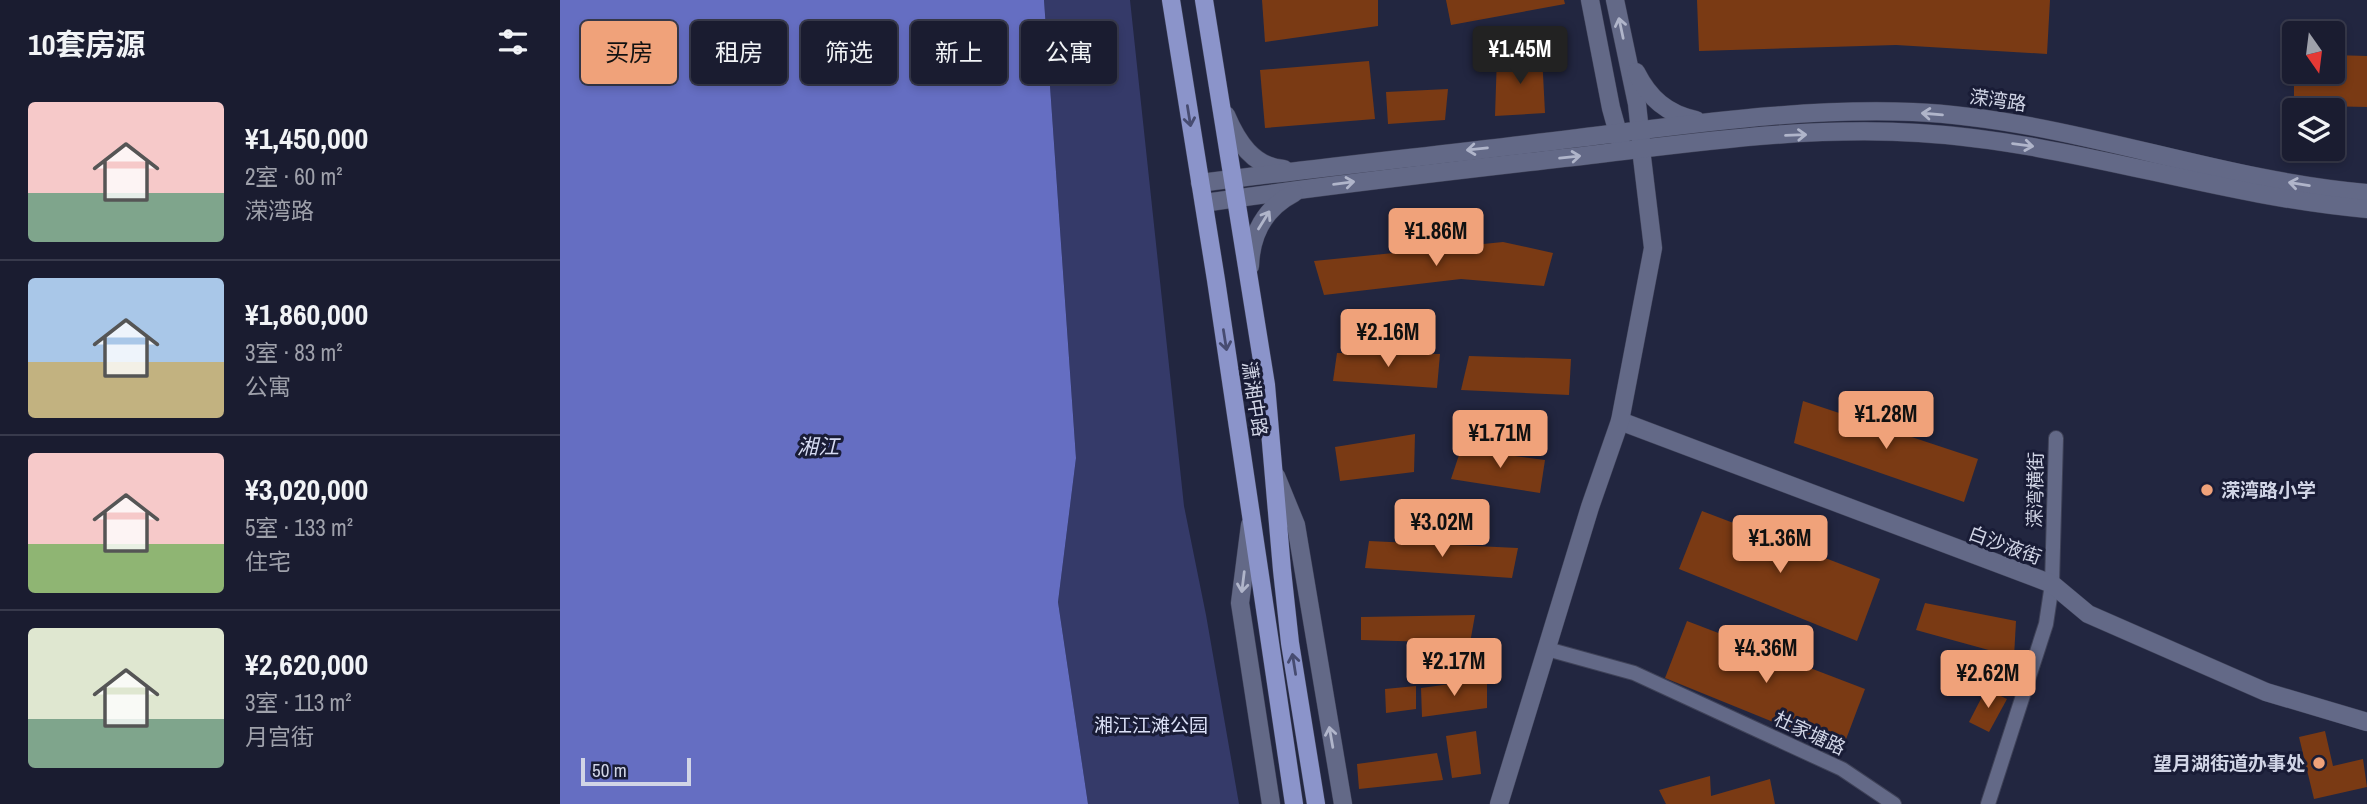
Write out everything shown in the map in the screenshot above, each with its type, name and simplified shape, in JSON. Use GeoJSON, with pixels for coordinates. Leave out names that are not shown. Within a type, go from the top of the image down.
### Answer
{"type":"FeatureCollection","features":[{"type":"Feature","properties":{"kind":"main road","name":"潇湘中路"},"geometry":{"type":"LineString","coordinates":[[1171,0],[1252,514],[1294,804]]}},
{"type":"Feature","properties":{"kind":"main road","name":"潇湘中路"},"geometry":{"type":"LineString","coordinates":[[1204,0],[1266,385],[1290,643],[1316,804]]}},
{"type":"Feature","properties":{"kind":"main road"},"geometry":{"type":"LineString","coordinates":[[1590,0],[1623,151]]}},
{"type":"Feature","properties":{"kind":"main road"},"geometry":{"type":"LineString","coordinates":[[1499,804],[1590,507],[1620,421],[1653,248],[1640,130],[1615,0]]}},
{"type":"Feature","properties":{"kind":"main road"},"geometry":{"type":"LineString","coordinates":[[1627,57],[1639,79],[1660,105],[1670,112],[1691,119],[1722,121]]}},
{"type":"Feature","properties":{"kind":"main road"},"geometry":{"type":"LineString","coordinates":[[1566,139],[1589,130],[1601,120],[1606,111],[1606,82]]}},
{"type":"Feature","properties":{"kind":"main road"},"geometry":{"type":"LineString","coordinates":[[1223,110],[1235,136],[1259,162],[1307,179]]}},
{"type":"Feature","properties":{"kind":"main road","name":"溁湾路"},"geometry":{"type":"LineString","coordinates":[[1307,179],[1640,130],[1838,112],[1912,112],[1989,118],[2077,135],[2238,173],[2367,193]]}},
{"type":"Feature","properties":{"kind":"main road"},"geometry":{"type":"LineString","coordinates":[[1200,183],[1234,178],[1307,179],[1789,135],[1919,133],[2036,147],[2247,191],[2367,209]]}},
{"type":"Feature","properties":{"kind":"main road"},"geometry":{"type":"LineString","coordinates":[[1203,203],[1237,198],[1307,179]]}},
{"type":"Feature","properties":{"kind":"main road"},"geometry":{"type":"LineString","coordinates":[[1250,273],[1253,239],[1261,223],[1271,208],[1307,179]]}},
{"type":"Feature","properties":{"kind":"main road","name":"白沙液街"},"geometry":{"type":"LineString","coordinates":[[1620,421],[2052,584],[2088,614],[2240,681],[2266,692],[2367,722]]}},
{"type":"Feature","properties":{"kind":"main road"},"geometry":{"type":"LineString","coordinates":[[1275,473],[1296,525],[1343,804]]}},
{"type":"Feature","properties":{"kind":"main road"},"geometry":{"type":"LineString","coordinates":[[1252,514],[1240,603],[1271,804]]}},
{"type":"Feature","properties":{"kind":"street","name":"溁湾横街"},"geometry":{"type":"LineString","coordinates":[[1988,804],[2046,624],[2052,584],[2056,438]]}},
{"type":"Feature","properties":{"kind":"street","name":"杜家塘路"},"geometry":{"type":"LineString","coordinates":[[1547,649],[1634,673],[1842,769],[1894,804]]}},
{"type":"Feature","properties":{"kind":"green space","name":"湘江江滩公园"},"geometry":{"type":"Polygon","coordinates":[[[1044,0],[1130,0],[1184,506],[1239,804],[1088,804],[1058,602],[1076,458],[1050,84],[1117,84],[1117,21],[1045,21],[1044,0]]]}},
{"type":"Feature","properties":{"kind":"water","name":"湘江"},"geometry":{"type":"Polygon","coordinates":[[[560,0],[1044,0],[1045,21],[1021,21],[1021,84],[1050,84],[1076,458],[1058,602],[1088,804],[560,804],[560,0]]]}},
{"type":"Feature","properties":{"kind":"building"},"geometry":{"type":"Polygon","coordinates":[[[1262,0],[1378,0],[1378,26],[1265,42],[1262,0]]]}},
{"type":"Feature","properties":{"kind":"building"},"geometry":{"type":"Polygon","coordinates":[[[1446,0],[1564,0],[1565,4],[1451,25],[1446,0]]]}},
{"type":"Feature","properties":{"kind":"building"},"geometry":{"type":"Polygon","coordinates":[[[1697,0],[2050,0],[2047,54],[1896,45],[1699,51],[1697,0]]]}},
{"type":"Feature","properties":{"kind":"building"},"geometry":{"type":"Polygon","coordinates":[[[1542,55],[1545,113],[1495,116],[1497,56],[1542,55]]]}},
{"type":"Feature","properties":{"kind":"building"},"geometry":{"type":"Polygon","coordinates":[[[2345,55],[2367,56],[2367,107],[2345,107],[2345,98],[2294,98],[2294,84],[2345,84],[2345,55]]]}},
{"type":"Feature","properties":{"kind":"building"},"geometry":{"type":"Polygon","coordinates":[[[1369,61],[1375,119],[1265,128],[1260,70],[1369,61]]]}},
{"type":"Feature","properties":{"kind":"building"},"geometry":{"type":"Polygon","coordinates":[[[1448,89],[1445,120],[1388,124],[1386,92],[1448,89]]]}},
{"type":"Feature","properties":{"kind":"building"},"geometry":{"type":"Polygon","coordinates":[[[1503,242],[1553,253],[1544,286],[1461,279],[1324,295],[1314,261],[1503,242]]]}},
{"type":"Feature","properties":{"kind":"building"},"geometry":{"type":"Polygon","coordinates":[[[1337,353],[1440,354],[1437,388],[1333,381],[1337,353]]]}},
{"type":"Feature","properties":{"kind":"building"},"geometry":{"type":"Polygon","coordinates":[[[1469,356],[1571,359],[1569,395],[1461,390],[1469,356]]]}},
{"type":"Feature","properties":{"kind":"building"},"geometry":{"type":"Polygon","coordinates":[[[1803,401],[1978,459],[1964,502],[1794,443],[1803,401]]]}},
{"type":"Feature","properties":{"kind":"building"},"geometry":{"type":"Polygon","coordinates":[[[1415,434],[1414,472],[1340,481],[1335,447],[1415,434]]]}},
{"type":"Feature","properties":{"kind":"building"},"geometry":{"type":"Polygon","coordinates":[[[1461,449],[1545,460],[1540,493],[1451,479],[1461,449]]]}},
{"type":"Feature","properties":{"kind":"building"},"geometry":{"type":"Polygon","coordinates":[[[1702,511],[1880,579],[1857,641],[1679,569],[1702,511]]]}},
{"type":"Feature","properties":{"kind":"building"},"geometry":{"type":"Polygon","coordinates":[[[1369,541],[1518,548],[1512,578],[1365,568],[1369,541]]]}},
{"type":"Feature","properties":{"kind":"building"},"geometry":{"type":"Polygon","coordinates":[[[1925,603],[2016,621],[2014,657],[1916,630],[1925,603]]]}},
{"type":"Feature","properties":{"kind":"building"},"geometry":{"type":"Polygon","coordinates":[[[1475,615],[1470,643],[1361,640],[1361,617],[1475,615]]]}},
{"type":"Feature","properties":{"kind":"building"},"geometry":{"type":"Polygon","coordinates":[[[1687,621],[1865,689],[1842,750],[1665,678],[1687,621]]]}},
{"type":"Feature","properties":{"kind":"building"},"geometry":{"type":"Polygon","coordinates":[[[1487,679],[1487,708],[1422,717],[1421,688],[1487,679]]]}},
{"type":"Feature","properties":{"kind":"building"},"geometry":{"type":"Polygon","coordinates":[[[1416,686],[1416,709],[1386,713],[1385,689],[1416,686]]]}},
{"type":"Feature","properties":{"kind":"building"},"geometry":{"type":"Polygon","coordinates":[[[1986,689],[2007,699],[1989,732],[1969,722],[1986,689]]]}},
{"type":"Feature","properties":{"kind":"building"},"geometry":{"type":"Polygon","coordinates":[[[1476,731],[1481,774],[1452,778],[1446,736],[1476,731]]]}},
{"type":"Feature","properties":{"kind":"building","name":"望月湖街道办事处"},"geometry":{"type":"Polygon","coordinates":[[[2325,731],[2333,766],[2363,759],[2367,787],[2314,799],[2299,737],[2325,731]]]}},
{"type":"Feature","properties":{"kind":"building"},"geometry":{"type":"Polygon","coordinates":[[[1437,753],[1443,780],[1359,789],[1357,764],[1437,753]]]}},
{"type":"Feature","properties":{"kind":"building"},"geometry":{"type":"Polygon","coordinates":[[[1710,776],[1711,796],[1770,779],[1775,804],[1666,804],[1659,790],[1710,776]]]}},
{"type":"Feature","properties":{"kind":"place","name":"溁湾路小学"},"geometry":{"type":"Point","coordinates":[2207,490]}},
{"type":"Feature","properties":{"kind":"place","name":"望月湖街道办事处"},"geometry":{"type":"Point","coordinates":[2319,763]}}]}
